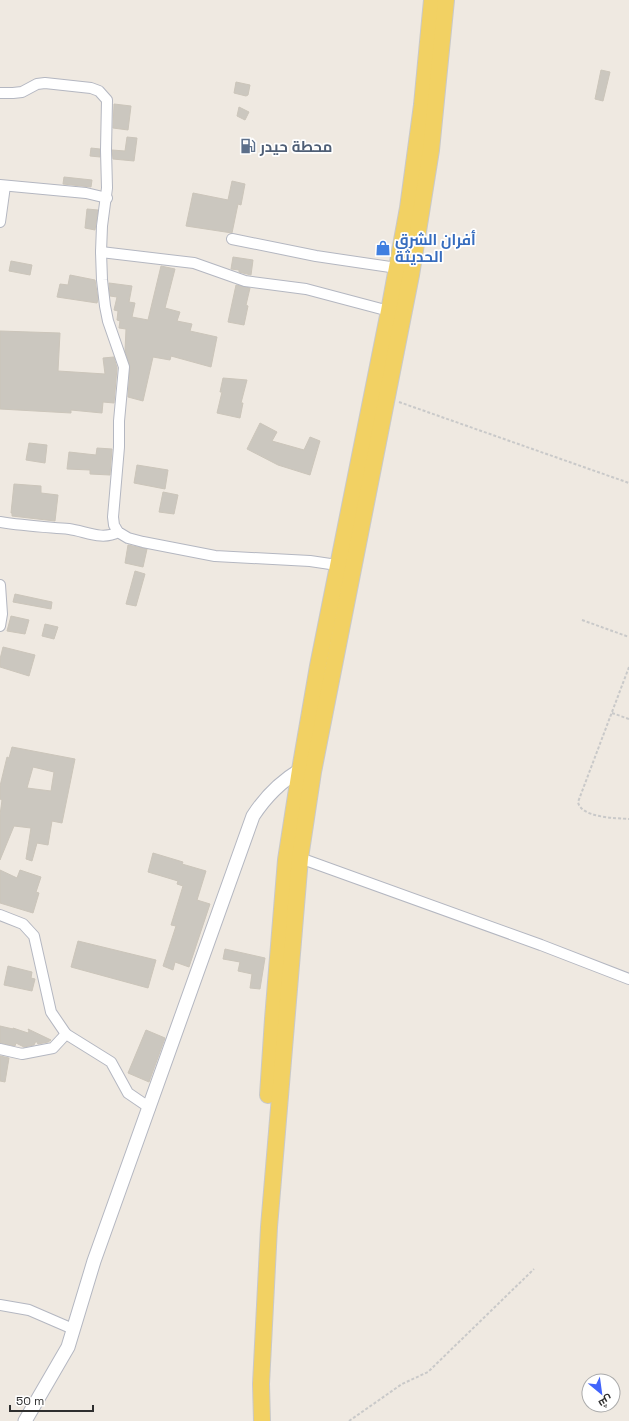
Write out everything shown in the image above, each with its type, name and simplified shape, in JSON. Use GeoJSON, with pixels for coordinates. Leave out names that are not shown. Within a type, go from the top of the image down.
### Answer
{"type":"FeatureCollection","features":[{"type":"Feature","properties":{"kind":"main road"},"geometry":{"type":"LineString","coordinates":[[424,148],[422,105],[432,0]]}},
{"type":"Feature","properties":{"kind":"main road"},"geometry":{"type":"LineString","coordinates":[[262,1421],[262,1361],[269,1227],[306,771],[337,565],[386,398],[446,0]]}},
{"type":"Feature","properties":{"kind":"main road"},"geometry":{"type":"LineString","coordinates":[[252,1421],[254,1306],[273,1019],[286,860],[306,771],[365,467],[397,268],[415,209]]}},
{"type":"Feature","properties":{"kind":"street"},"geometry":{"type":"LineString","coordinates":[[0,93],[13,94],[22,92],[37,84],[46,83],[91,88],[99,91],[107,100],[108,112],[106,150],[108,188],[102,226],[101,252],[105,306],[108,321],[124,367],[113,517],[114,525],[118,532],[128,538],[143,542],[214,556],[310,561],[337,565]]}},
{"type":"Feature","properties":{"kind":"street"},"geometry":{"type":"LineString","coordinates":[[0,222],[3,186],[86,193],[107,198]]}},
{"type":"Feature","properties":{"kind":"street"},"geometry":{"type":"LineString","coordinates":[[232,239],[316,256],[397,268]]}},
{"type":"Feature","properties":{"kind":"street"},"geometry":{"type":"LineString","coordinates":[[101,252],[194,263],[245,281],[306,289],[389,311]]}},
{"type":"Feature","properties":{"kind":"street"},"geometry":{"type":"LineString","coordinates":[[0,522],[24,526],[70,529],[108,536],[118,532]]}},
{"type":"Feature","properties":{"kind":"street"},"geometry":{"type":"LineString","coordinates":[[0,585],[2,614],[0,626]]}},
{"type":"Feature","properties":{"kind":"street"},"geometry":{"type":"LineString","coordinates":[[25,1421],[68,1347],[94,1261],[150,1108],[253,816],[273,789],[286,779],[306,771]]}},
{"type":"Feature","properties":{"kind":"street"},"geometry":{"type":"LineString","coordinates":[[300,858],[541,945],[629,979]]}},
{"type":"Feature","properties":{"kind":"street"},"geometry":{"type":"LineString","coordinates":[[0,915],[23,924],[34,936],[51,1012],[66,1034],[111,1062],[128,1093],[150,1108]]}},
{"type":"Feature","properties":{"kind":"street"},"geometry":{"type":"LineString","coordinates":[[0,1049],[22,1054],[53,1048],[66,1034]]}},
{"type":"Feature","properties":{"kind":"street"},"geometry":{"type":"LineString","coordinates":[[0,1305],[29,1310],[74,1328]]}},
{"type":"Feature","properties":{"kind":"path"},"geometry":{"type":"LineString","coordinates":[[386,398],[629,483]]}},
{"type":"Feature","properties":{"kind":"path"},"geometry":{"type":"LineString","coordinates":[[582,620],[629,637]]}},
{"type":"Feature","properties":{"kind":"path"},"geometry":{"type":"LineString","coordinates":[[629,667],[578,802],[580,808],[585,812],[612,818],[629,819]]}},
{"type":"Feature","properties":{"kind":"path"},"geometry":{"type":"LineString","coordinates":[[612,713],[629,719]]}},
{"type":"Feature","properties":{"kind":"path"},"geometry":{"type":"LineString","coordinates":[[349,1421],[402,1384],[428,1372],[534,1269]]}},
{"type":"Feature","properties":{"kind":"building"},"geometry":{"type":"Polygon","coordinates":[[[601,70],[610,72],[603,101],[595,99],[601,70]]]}},
{"type":"Feature","properties":{"kind":"building"},"geometry":{"type":"Polygon","coordinates":[[[236,82],[250,85],[248,95],[246,96],[234,93],[236,82]]]}},
{"type":"Feature","properties":{"kind":"building"},"geometry":{"type":"Polygon","coordinates":[[[114,104],[131,106],[128,130],[113,128],[114,104]]]}},
{"type":"Feature","properties":{"kind":"building"},"geometry":{"type":"Polygon","coordinates":[[[239,107],[249,112],[245,120],[237,116],[239,107]]]}},
{"type":"Feature","properties":{"kind":"building"},"geometry":{"type":"Polygon","coordinates":[[[127,137],[137,138],[134,161],[113,159],[112,150],[125,151],[127,137]]]}},
{"type":"Feature","properties":{"kind":"building"},"geometry":{"type":"Polygon","coordinates":[[[91,148],[100,149],[100,157],[90,156],[91,148]]]}},
{"type":"Feature","properties":{"kind":"building"},"geometry":{"type":"Polygon","coordinates":[[[64,177],[92,180],[91,187],[63,184],[64,177]]]}},
{"type":"Feature","properties":{"kind":"building"},"geometry":{"type":"Polygon","coordinates":[[[232,181],[245,184],[241,205],[238,204],[232,233],[186,226],[193,193],[228,200],[232,181]]]}},
{"type":"Feature","properties":{"kind":"building"},"geometry":{"type":"Polygon","coordinates":[[[87,209],[98,210],[95,230],[85,228],[87,209]]]}},
{"type":"Feature","properties":{"kind":"building"},"geometry":{"type":"Polygon","coordinates":[[[233,257],[253,260],[251,275],[239,272],[239,270],[231,269],[233,257]]]}},
{"type":"Feature","properties":{"kind":"building"},"geometry":{"type":"Polygon","coordinates":[[[11,261],[32,265],[30,275],[9,271],[11,261]]]}},
{"type":"Feature","properties":{"kind":"building"},"geometry":{"type":"Polygon","coordinates":[[[161,266],[175,269],[165,308],[180,312],[177,321],[192,324],[190,331],[217,337],[211,367],[171,356],[170,360],[153,357],[143,401],[128,397],[130,367],[125,351],[126,329],[119,328],[120,321],[117,320],[118,311],[114,310],[117,297],[110,296],[109,283],[132,286],[129,302],[135,303],[132,317],[148,320],[161,266]]]}},
{"type":"Feature","properties":{"kind":"building"},"geometry":{"type":"Polygon","coordinates":[[[70,275],[95,280],[98,299],[97,303],[57,297],[60,284],[68,285],[70,275]]]}},
{"type":"Feature","properties":{"kind":"building"},"geometry":{"type":"Polygon","coordinates":[[[236,285],[250,288],[246,305],[248,306],[244,325],[228,322],[236,285]]]}},
{"type":"Feature","properties":{"kind":"building"},"geometry":{"type":"Polygon","coordinates":[[[0,331],[60,333],[58,371],[105,374],[103,358],[114,357],[117,368],[114,403],[103,402],[102,413],[71,410],[71,413],[0,409],[0,331]]]}},
{"type":"Feature","properties":{"kind":"building"},"geometry":{"type":"Polygon","coordinates":[[[223,378],[247,380],[241,403],[243,403],[240,418],[217,413],[222,392],[220,392],[223,378]]]}},
{"type":"Feature","properties":{"kind":"building"},"geometry":{"type":"Polygon","coordinates":[[[260,423],[277,432],[272,441],[304,450],[310,437],[320,441],[310,475],[278,465],[247,449],[260,423]]]}},
{"type":"Feature","properties":{"kind":"building"},"geometry":{"type":"Polygon","coordinates":[[[29,443],[47,445],[45,463],[26,460],[29,443]]]}},
{"type":"Feature","properties":{"kind":"building"},"geometry":{"type":"Polygon","coordinates":[[[97,448],[112,449],[110,475],[90,474],[90,470],[67,469],[69,452],[96,455],[97,448]]]}},
{"type":"Feature","properties":{"kind":"building"},"geometry":{"type":"Polygon","coordinates":[[[137,465],[168,470],[165,489],[134,483],[137,465]]]}},
{"type":"Feature","properties":{"kind":"building"},"geometry":{"type":"Polygon","coordinates":[[[14,484],[41,486],[41,493],[58,495],[55,521],[12,516],[14,484]]]}},
{"type":"Feature","properties":{"kind":"building"},"geometry":{"type":"Polygon","coordinates":[[[163,492],[178,495],[174,514],[159,512],[163,492]]]}},
{"type":"Feature","properties":{"kind":"building"},"geometry":{"type":"Polygon","coordinates":[[[128,545],[147,549],[143,567],[125,563],[128,545]]]}},
{"type":"Feature","properties":{"kind":"building"},"geometry":{"type":"Polygon","coordinates":[[[135,571],[145,574],[136,606],[126,604],[135,571]]]}},
{"type":"Feature","properties":{"kind":"building"},"geometry":{"type":"Polygon","coordinates":[[[15,594],[52,602],[51,609],[13,602],[15,594]]]}},
{"type":"Feature","properties":{"kind":"building"},"geometry":{"type":"Polygon","coordinates":[[[11,616],[29,620],[25,634],[7,631],[11,616]]]}},
{"type":"Feature","properties":{"kind":"building"},"geometry":{"type":"Polygon","coordinates":[[[45,624],[58,627],[54,639],[42,636],[45,624]]]}},
{"type":"Feature","properties":{"kind":"building"},"geometry":{"type":"Polygon","coordinates":[[[3,647],[35,655],[29,676],[0,667],[3,647]]]}},
{"type":"Feature","properties":{"kind":"building"},"geometry":{"type":"Polygon","coordinates":[[[12,747],[75,759],[62,823],[52,821],[48,845],[37,843],[32,861],[26,859],[31,828],[14,826],[0,860],[0,815],[2,800],[0,799],[0,786],[7,757],[9,758],[12,747]],[[33,767],[27,788],[51,791],[54,772],[33,767]]]}},
{"type":"Feature","properties":{"kind":"building"},"geometry":{"type":"Polygon","coordinates":[[[153,853],[206,871],[197,900],[210,904],[189,967],[175,962],[173,970],[163,966],[176,926],[171,925],[183,886],[177,884],[178,881],[148,872],[153,853]]]}},
{"type":"Feature","properties":{"kind":"building"},"geometry":{"type":"Polygon","coordinates":[[[0,870],[17,878],[20,870],[41,877],[36,892],[39,893],[33,913],[0,903],[0,870]]]}},
{"type":"Feature","properties":{"kind":"building"},"geometry":{"type":"Polygon","coordinates":[[[78,941],[156,960],[148,988],[71,967],[78,941]]]}},
{"type":"Feature","properties":{"kind":"building"},"geometry":{"type":"Polygon","coordinates":[[[225,949],[265,958],[260,989],[250,988],[252,974],[238,971],[240,962],[223,959],[225,949]]]}},
{"type":"Feature","properties":{"kind":"building"},"geometry":{"type":"Polygon","coordinates":[[[8,966],[32,972],[31,978],[35,979],[32,991],[4,985],[8,966]]]}},
{"type":"Feature","properties":{"kind":"building"},"geometry":{"type":"Polygon","coordinates":[[[0,1026],[13,1028],[28,1033],[28,1029],[51,1040],[38,1044],[36,1041],[34,1045],[24,1047],[16,1043],[15,1046],[0,1043],[0,1026]]]}},
{"type":"Feature","properties":{"kind":"building"},"geometry":{"type":"Polygon","coordinates":[[[146,1030],[165,1038],[149,1082],[128,1073],[146,1030]]]}},
{"type":"Feature","properties":{"kind":"building"},"geometry":{"type":"Polygon","coordinates":[[[0,1056],[9,1058],[5,1082],[0,1081],[0,1056]]]}},
{"type":"Feature","properties":{"kind":"place","name":"محطة حيدر"},"geometry":{"type":"Point","coordinates":[248,146]}},
{"type":"Feature","properties":{"kind":"place","name":"أفران الشرق الحديثة"},"geometry":{"type":"Point","coordinates":[383,248]}}]}
